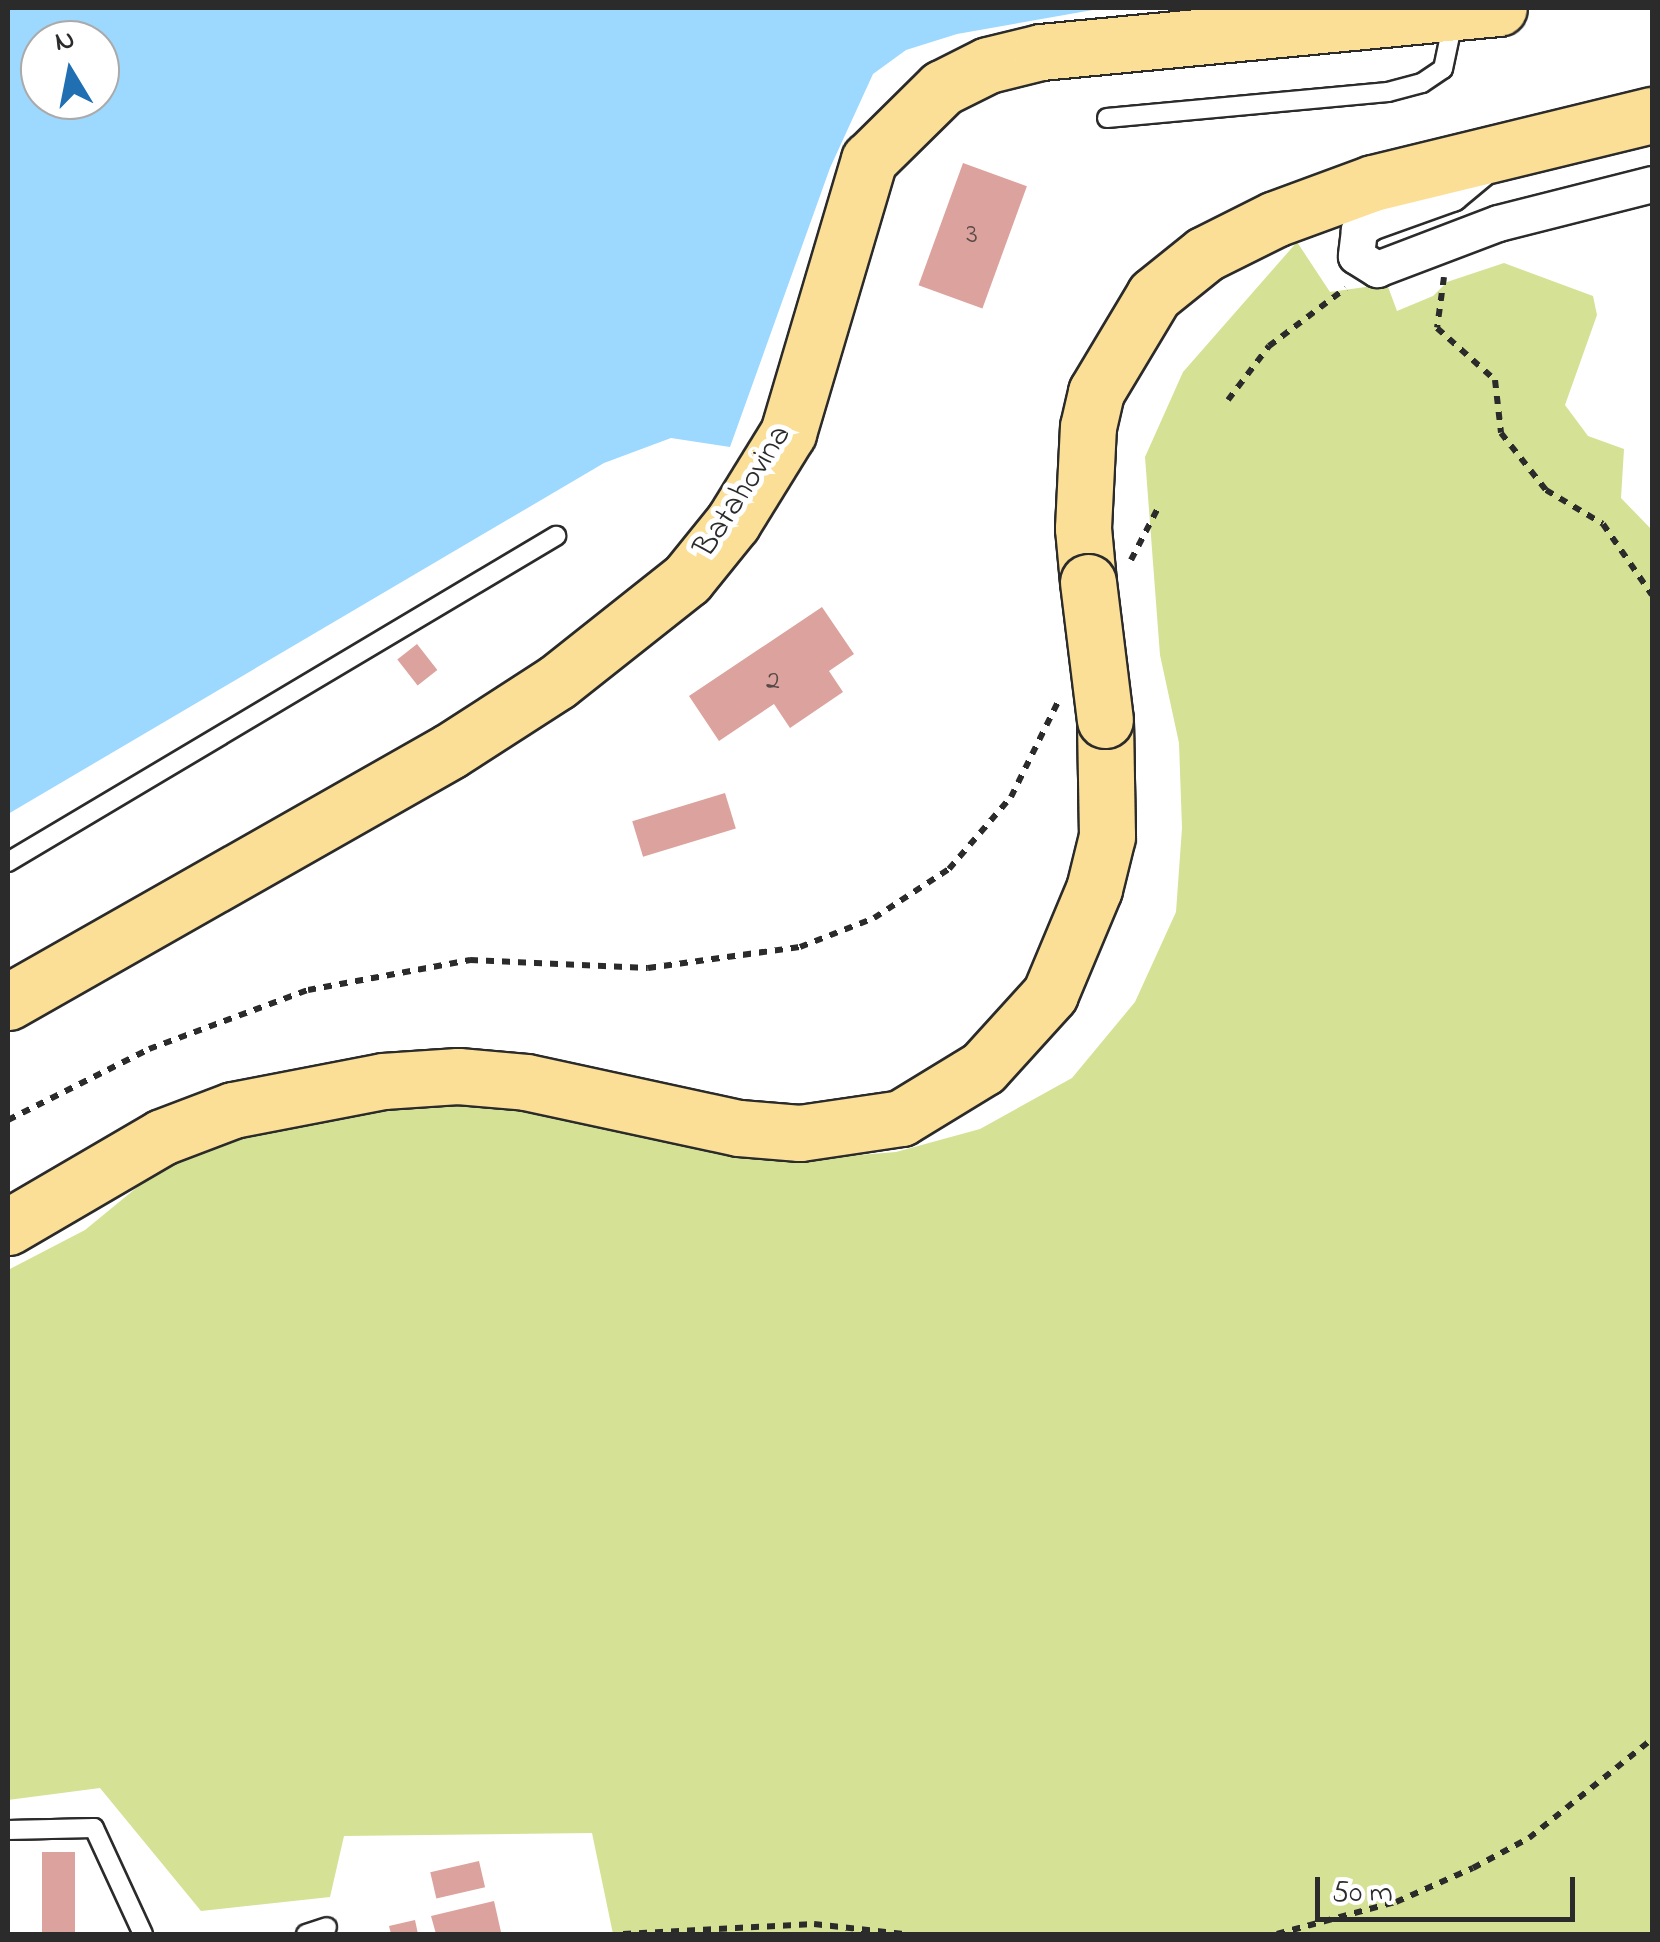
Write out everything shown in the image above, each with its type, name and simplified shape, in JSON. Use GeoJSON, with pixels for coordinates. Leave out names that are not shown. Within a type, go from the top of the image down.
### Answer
{"type":"FeatureCollection","features":[{"type":"Feature","properties":{"kind":"main road","name":"Batahovina"},"geometry":{"type":"LineString","coordinates":[[8,1002],[450,751],[557,682],[687,578],[733,522],[788,433],[869,160],[942,88],[988,65],[1042,52],[1477,10]]}},
{"type":"Feature","properties":{"kind":"main road"},"geometry":{"type":"LineString","coordinates":[[8,1227],[162,1137],[233,1110],[383,1081],[458,1076],[526,1082],[740,1128],[800,1133],[901,1118],[983,1068],[1050,994],[1094,889],[1107,836],[1086,702],[1105,580],[1082,528],[1088,428],[1096,392],[1154,295],[1205,254],[1275,218],[1373,182],[1652,114]]}},
{"type":"Feature","properties":{"kind":"street"},"geometry":{"type":"LineString","coordinates":[[1495,155],[1451,193],[1358,230],[1356,256],[1365,268],[1377,269],[1432,247],[1652,184]]}},
{"type":"Feature","properties":{"kind":"lane"},"geometry":{"type":"LineString","coordinates":[[1107,118],[1388,92],[1422,82],[1442,69],[1477,10]]}},
{"type":"Feature","properties":{"kind":"lane"},"geometry":{"type":"LineString","coordinates":[[8,862],[556,536]]}},
{"type":"Feature","properties":{"kind":"lane"},"geometry":{"type":"LineString","coordinates":[[8,1830],[94,1828],[143,1934]]}},
{"type":"Feature","properties":{"kind":"lane"},"geometry":{"type":"LineString","coordinates":[[306,1934],[328,1927]]}},
{"type":"Feature","properties":{"kind":"path"},"geometry":{"type":"LineString","coordinates":[[1432,247],[1446,263],[1438,328],[1495,380],[1501,433],[1546,490],[1603,524],[1652,595]]}},
{"type":"Feature","properties":{"kind":"path"},"geometry":{"type":"LineString","coordinates":[[1228,400],[1268,346],[1377,269]]}},
{"type":"Feature","properties":{"kind":"path"},"geometry":{"type":"LineString","coordinates":[[1105,580],[1158,508]]}},
{"type":"Feature","properties":{"kind":"path"},"geometry":{"type":"LineString","coordinates":[[8,1120],[149,1050],[308,990],[470,960],[648,968],[800,947],[874,918],[948,869],[1086,702]]}},
{"type":"Feature","properties":{"kind":"path"},"geometry":{"type":"LineString","coordinates":[[1277,1934],[1396,1902],[1473,1868],[1529,1838],[1652,1740]]}},
{"type":"Feature","properties":{"kind":"path"},"geometry":{"type":"LineString","coordinates":[[623,1934],[814,1924],[902,1934]]}},
{"type":"Feature","properties":{"kind":"green space"},"geometry":{"type":"Polygon","coordinates":[[[1297,242],[1330,292],[1387,284],[1397,311],[1433,296],[1447,282],[1504,263],[1593,296],[1597,315],[1565,405],[1588,436],[1624,449],[1621,498],[1652,530],[1652,1934],[613,1934],[592,1833],[344,1836],[330,1897],[201,1911],[100,1788],[8,1800],[8,1270],[85,1230],[174,1157],[263,1115],[488,1098],[810,1159],[896,1152],[980,1129],[1072,1078],[1135,1002],[1176,912],[1182,828],[1179,743],[1160,655],[1145,457],[1183,372],[1297,242]]]}},
{"type":"Feature","properties":{"kind":"water"},"geometry":{"type":"Polygon","coordinates":[[[8,8],[1104,8],[957,34],[906,50],[873,74],[830,168],[730,447],[671,438],[604,463],[8,814],[8,8]]]}},
{"type":"Feature","properties":{"kind":"building"},"geometry":{"type":"Polygon","coordinates":[[[963,163],[1027,186],[982,308],[919,285],[963,163]]]}},
{"type":"Feature","properties":{"kind":"building"},"geometry":{"type":"Polygon","coordinates":[[[822,607],[854,654],[829,671],[843,692],[790,728],[774,704],[719,741],[689,696],[822,607]]]}},
{"type":"Feature","properties":{"kind":"building"},"geometry":{"type":"Polygon","coordinates":[[[417,644],[437,670],[418,685],[397,659],[417,644]]]}},
{"type":"Feature","properties":{"kind":"building"},"geometry":{"type":"Polygon","coordinates":[[[725,793],[736,828],[643,857],[632,821],[725,793]]]}},
{"type":"Feature","properties":{"kind":"building"},"geometry":{"type":"Polygon","coordinates":[[[42,1852],[75,1852],[75,1934],[42,1934],[42,1852]]]}},
{"type":"Feature","properties":{"kind":"building"},"geometry":{"type":"Polygon","coordinates":[[[479,1861],[485,1887],[436,1899],[430,1872],[479,1861]]]}},
{"type":"Feature","properties":{"kind":"building"},"geometry":{"type":"Polygon","coordinates":[[[494,1901],[501,1932],[436,1934],[431,1916],[494,1901]]]}},
{"type":"Feature","properties":{"kind":"building"},"geometry":{"type":"Polygon","coordinates":[[[415,1920],[418,1934],[391,1934],[389,1926],[415,1920]]]}}]}
